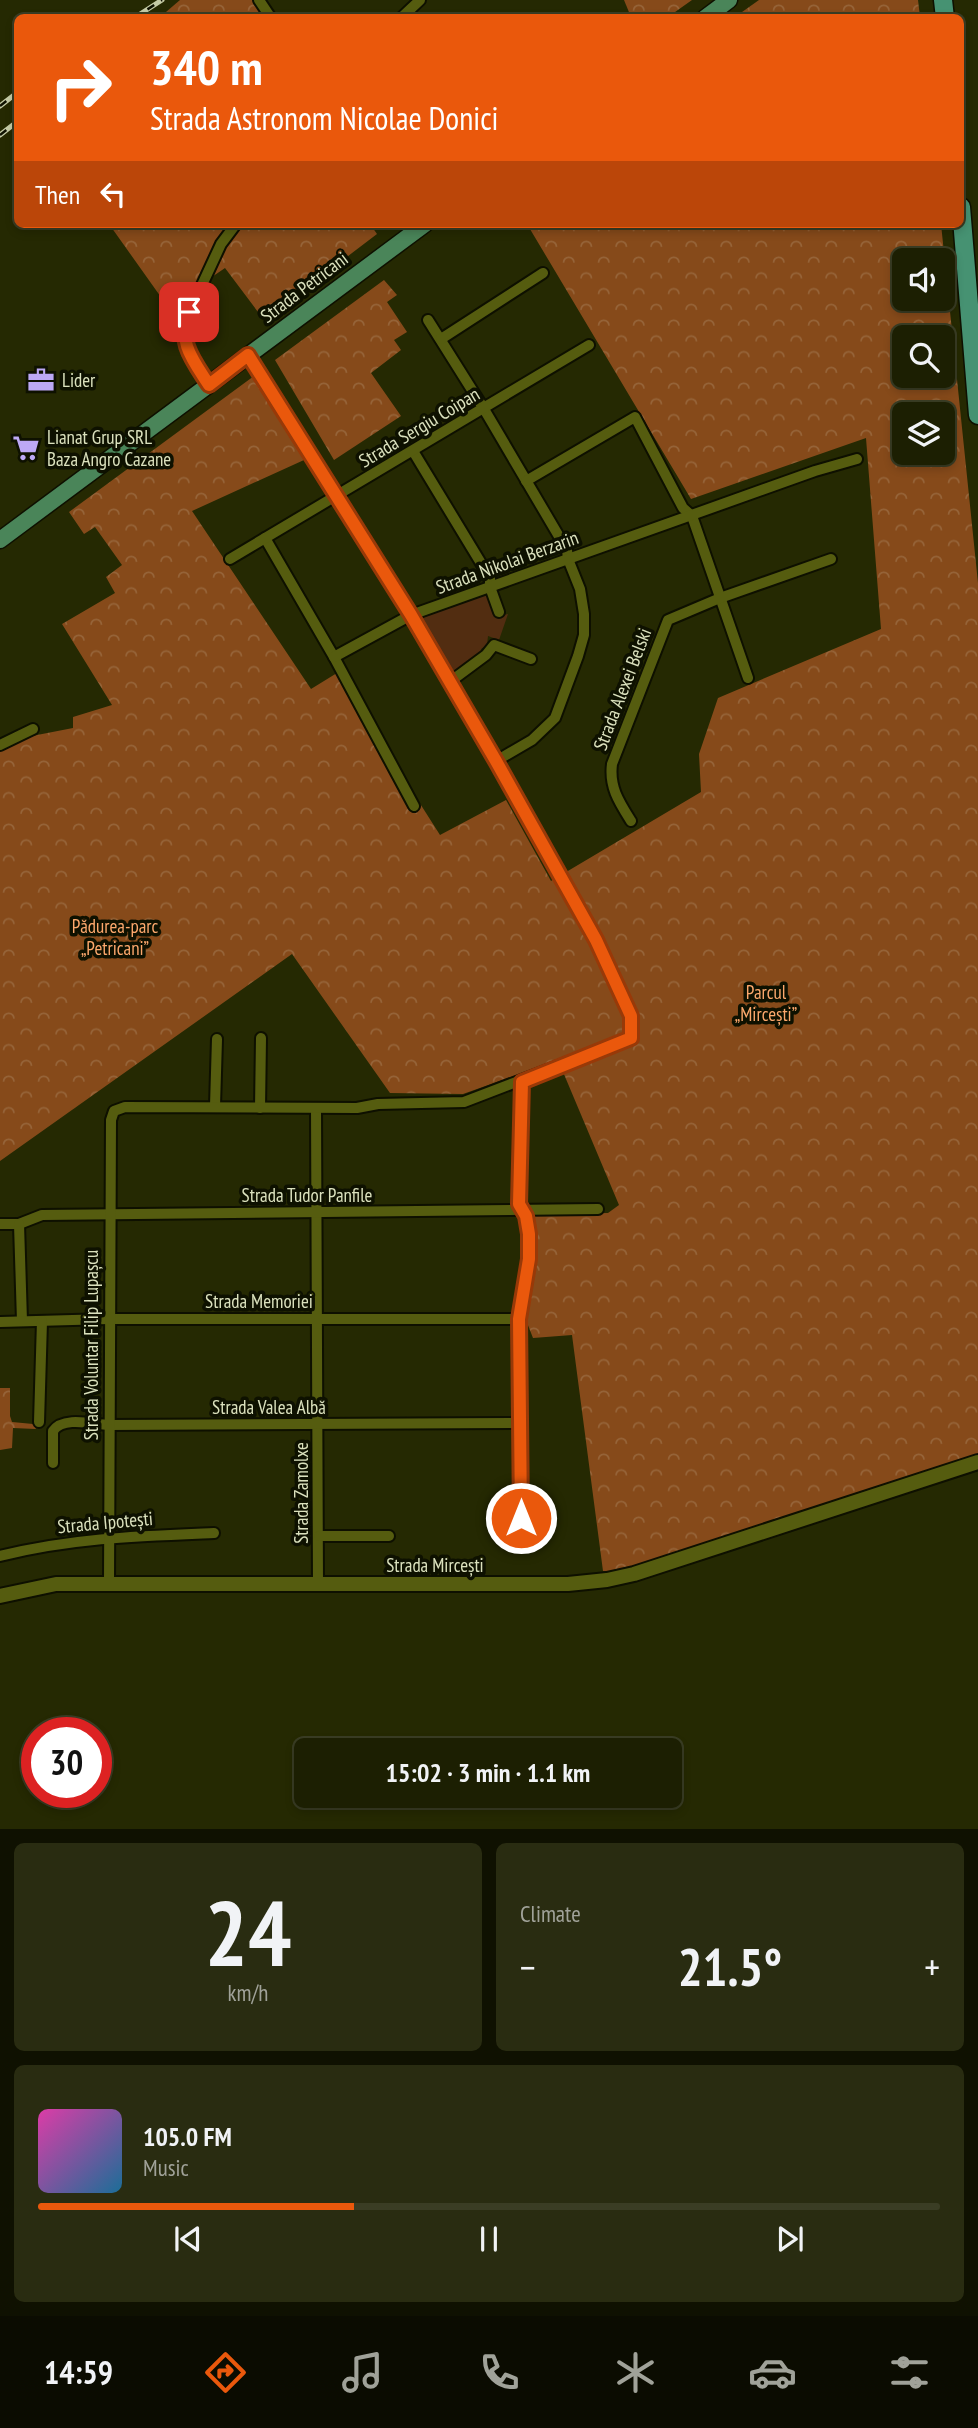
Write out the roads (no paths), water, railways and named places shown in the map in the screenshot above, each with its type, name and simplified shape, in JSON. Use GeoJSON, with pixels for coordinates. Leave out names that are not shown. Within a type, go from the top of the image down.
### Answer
{"type":"FeatureCollection","features":[{"type":"Feature","properties":{"kind":"highway"},"geometry":{"type":"LineString","coordinates":[[963,228],[978,415]]}},
{"type":"Feature","properties":{"kind":"main road"},"geometry":{"type":"LineString","coordinates":[[710,14],[729,0]]}},
{"type":"Feature","properties":{"kind":"main road","name":"Strada Petricani"},"geometry":{"type":"LineString","coordinates":[[0,540],[420,228]]}},
{"type":"Feature","properties":{"kind":"main road","name":"Strada Mircești"},"geometry":{"type":"LineString","coordinates":[[0,1596],[56,1584],[568,1584],[620,1578],[978,1462]]}},
{"type":"Feature","properties":{"kind":"street"},"geometry":{"type":"LineString","coordinates":[[405,14],[420,0]]}},
{"type":"Feature","properties":{"kind":"street"},"geometry":{"type":"LineString","coordinates":[[209,385],[188,351],[183,326],[222,244],[233,228]]}},
{"type":"Feature","properties":{"kind":"street"},"geometry":{"type":"LineString","coordinates":[[441,339],[543,273]]}},
{"type":"Feature","properties":{"kind":"street"},"geometry":{"type":"LineString","coordinates":[[428,320],[567,550],[583,607],[584,635],[579,656],[555,718],[532,740],[496,761]]}},
{"type":"Feature","properties":{"kind":"street","name":"Strada Sergiu Coipan"},"geometry":{"type":"LineString","coordinates":[[230,559],[589,345]]}},
{"type":"Feature","properties":{"kind":"street"},"geometry":{"type":"LineString","coordinates":[[218,1039],[215,1106],[316,1108],[464,1102],[631,1038],[631,1016],[596,940],[496,761],[411,615],[248,355]]}},
{"type":"Feature","properties":{"kind":"street"},"geometry":{"type":"LineString","coordinates":[[526,481],[635,417],[683,508],[692,516],[748,678]]}},
{"type":"Feature","properties":{"kind":"street"},"geometry":{"type":"LineString","coordinates":[[413,451],[490,578],[489,587],[499,612]]}},
{"type":"Feature","properties":{"kind":"street","name":"Strada Nikolai Berzarin"},"geometry":{"type":"LineString","coordinates":[[334,657],[411,615],[857,458]]}},
{"type":"Feature","properties":{"kind":"street"},"geometry":{"type":"LineString","coordinates":[[265,538],[334,657],[414,806]]}},
{"type":"Feature","properties":{"kind":"street","name":"Strada Alexei Belski"},"geometry":{"type":"LineString","coordinates":[[631,821],[612,787],[612,764],[668,621],[720,598],[831,559]]}},
{"type":"Feature","properties":{"kind":"street"},"geometry":{"type":"LineString","coordinates":[[451,681],[486,655],[494,645],[531,659]]}},
{"type":"Feature","properties":{"kind":"street"},"geometry":{"type":"LineString","coordinates":[[0,745],[33,729]]}},
{"type":"Feature","properties":{"kind":"street"},"geometry":{"type":"LineString","coordinates":[[260,1108],[261,1038]]}},
{"type":"Feature","properties":{"kind":"street"},"geometry":{"type":"LineString","coordinates":[[521,1518],[519,1319],[529,1259],[529,1234],[519,1204],[522,1082]]}},
{"type":"Feature","properties":{"kind":"street","name":"Strada Voluntar Filip Lupașcu"},"geometry":{"type":"LineString","coordinates":[[109,1583],[111,1120],[117,1109],[125,1107],[215,1106]]}},
{"type":"Feature","properties":{"kind":"street","name":"Strada Zamolxe"},"geometry":{"type":"LineString","coordinates":[[316,1108],[318,1584]]}},
{"type":"Feature","properties":{"kind":"street","name":"Strada Tudor Panfile"},"geometry":{"type":"LineString","coordinates":[[0,1224],[19,1224],[42,1215],[598,1209]]}},
{"type":"Feature","properties":{"kind":"street"},"geometry":{"type":"LineString","coordinates":[[19,1224],[22,1321]]}},
{"type":"Feature","properties":{"kind":"street","name":"Strada Memoriei"},"geometry":{"type":"LineString","coordinates":[[0,1322],[109,1319],[519,1319]]}},
{"type":"Feature","properties":{"kind":"street"},"geometry":{"type":"LineString","coordinates":[[39,1422],[42,1321]]}},
{"type":"Feature","properties":{"kind":"street","name":"Strada Valea Albă"},"geometry":{"type":"LineString","coordinates":[[54,1463],[52,1436],[55,1427],[64,1423],[520,1423]]}},
{"type":"Feature","properties":{"kind":"street","name":"Strada Ipotești"},"geometry":{"type":"LineString","coordinates":[[0,1556],[38,1546],[110,1537],[214,1533]]}},
{"type":"Feature","properties":{"kind":"street"},"geometry":{"type":"LineString","coordinates":[[318,1536],[388,1536]]}},
{"type":"Feature","properties":{"kind":"railway"},"geometry":{"type":"LineString","coordinates":[[140,14],[162,0]]}},
{"type":"Feature","properties":{"kind":"railway"},"geometry":{"type":"LineString","coordinates":[[0,106],[14,95]]}},
{"type":"Feature","properties":{"kind":"railway"},"geometry":{"type":"LineString","coordinates":[[0,135],[14,124]]}},
{"type":"Feature","properties":{"kind":"place","name":"Lider"},"geometry":{"type":"Point","coordinates":[41,380]}},
{"type":"Feature","properties":{"kind":"place","name":"Lianat Grup SRL Baza Angro Cazane"},"geometry":{"type":"Point","coordinates":[26,448]}},
{"type":"Feature","properties":{"kind":"park label","name":"Pădurea-parc „Petricani”"},"geometry":{"type":"Point","coordinates":[115,937]}},
{"type":"Feature","properties":{"kind":"park label","name":"Parcul „Mircești”"},"geometry":{"type":"Point","coordinates":[766,1003]}}]}
